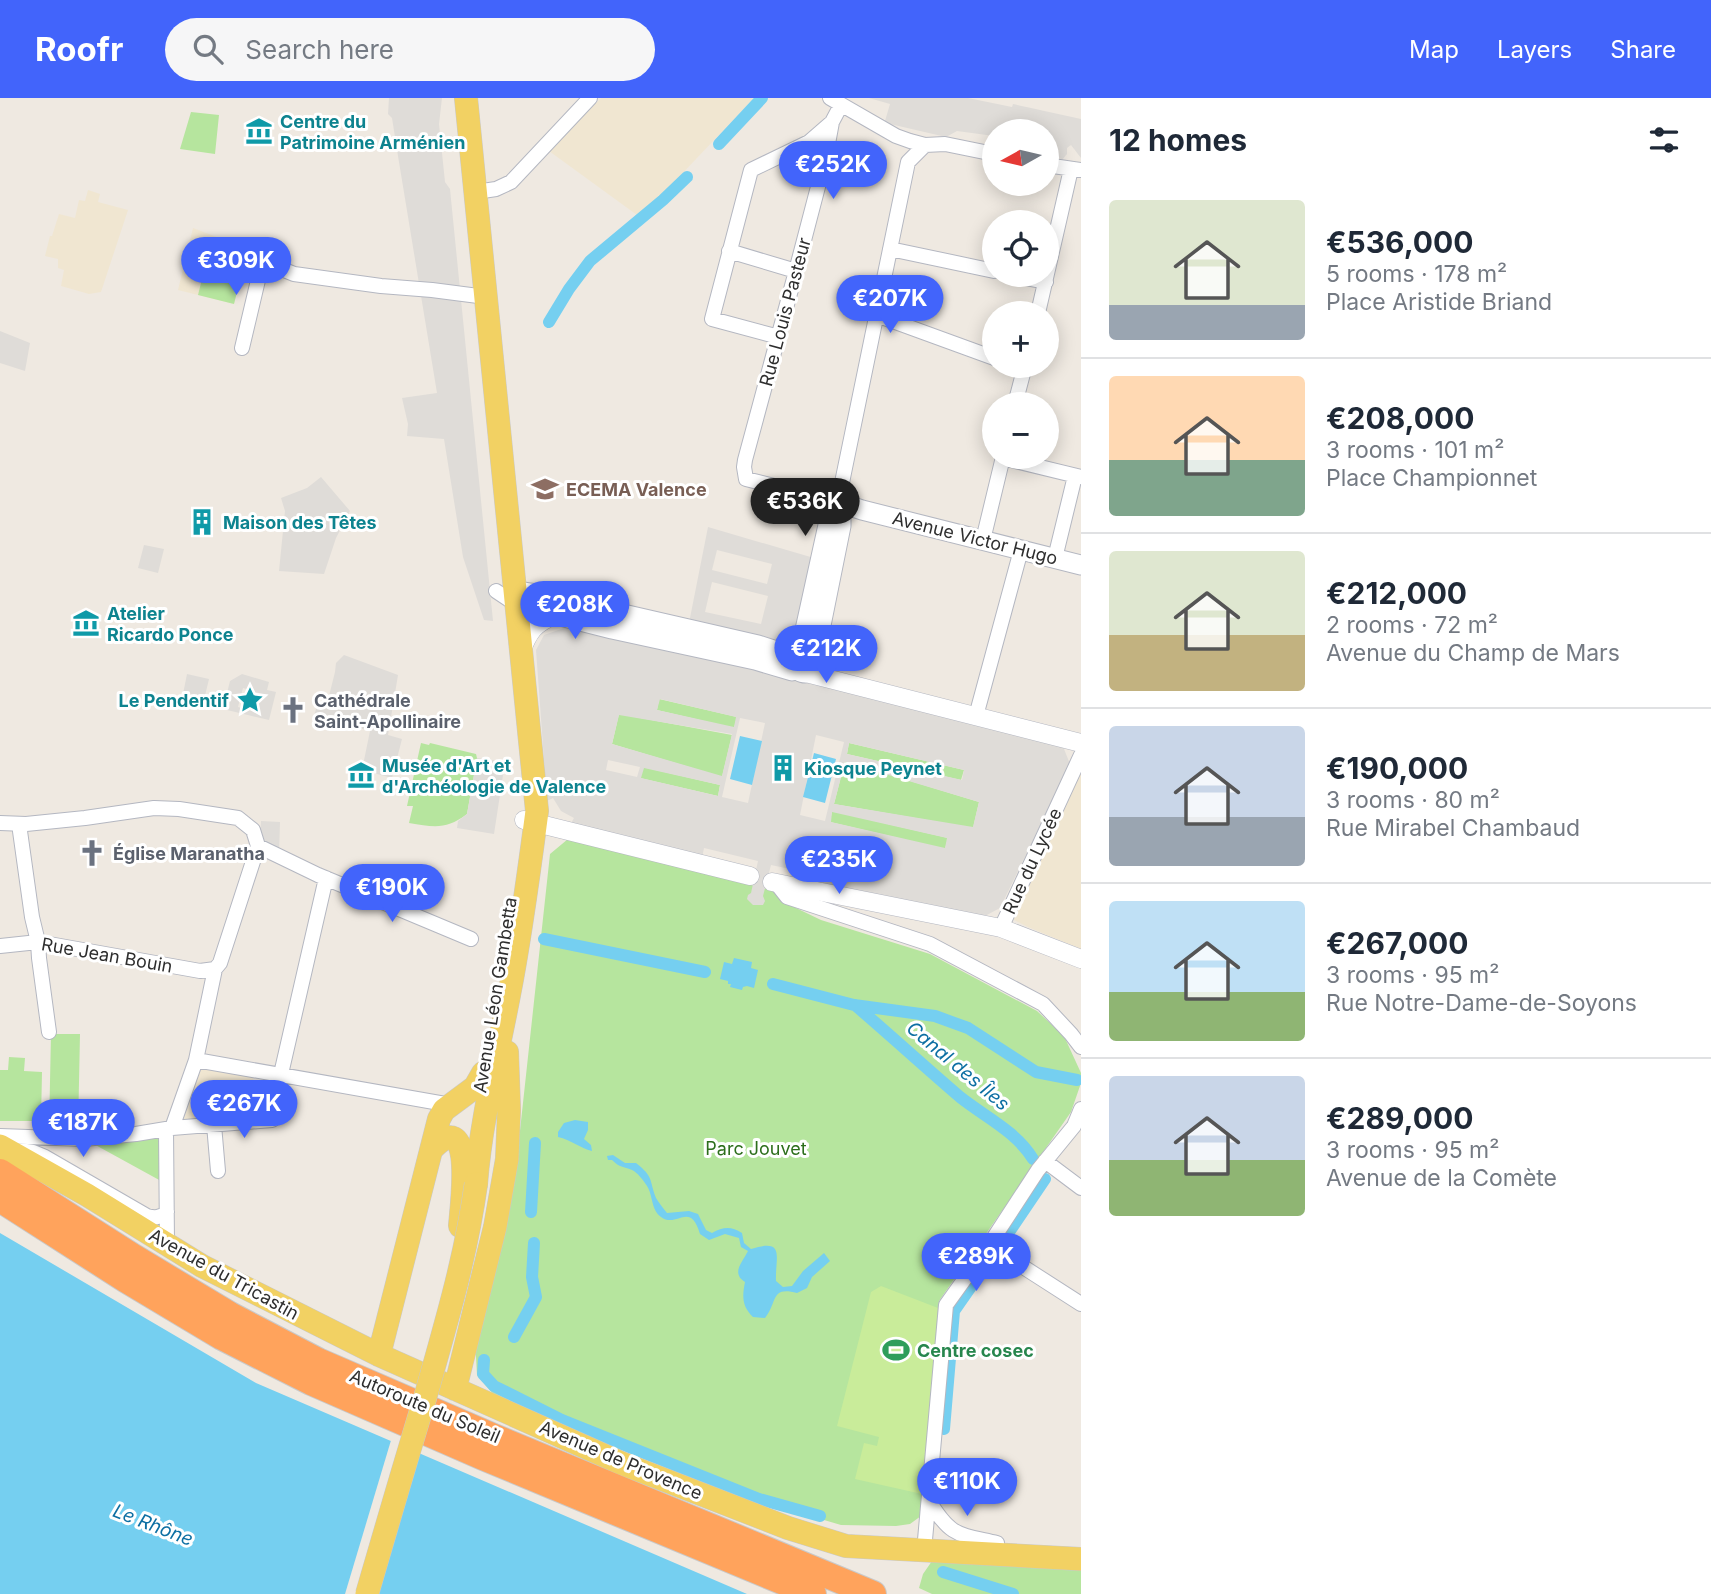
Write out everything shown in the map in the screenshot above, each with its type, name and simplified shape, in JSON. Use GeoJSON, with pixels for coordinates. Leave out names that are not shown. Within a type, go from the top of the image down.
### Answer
{"type":"FeatureCollection","features":[{"type":"Feature","properties":{"kind":"highway","name":"Autoroute du Soleil"},"geometry":{"type":"LineString","coordinates":[[1,1150],[135,1258],[230,1315],[318,1361],[873,1594]]}},
{"type":"Feature","properties":{"kind":"highway","name":"Autoroute du Soleil"},"geometry":{"type":"LineString","coordinates":[[0,1199],[222,1337],[311,1382],[483,1457],[813,1594]]}},
{"type":"Feature","properties":{"kind":"main road","name":"Avenue Léon Gambetta"},"geometry":{"type":"LineString","coordinates":[[466,98],[499,419],[510,596],[522,652],[533,766],[531,860],[510,988],[479,1144],[476,1184]]}},
{"type":"Feature","properties":{"kind":"main road","name":"Avenue Victor Hugo"},"geometry":{"type":"LineString","coordinates":[[838,502],[1081,565]]}},
{"type":"Feature","properties":{"kind":"main road"},"geometry":{"type":"LineString","coordinates":[[510,596],[555,615],[755,660],[792,671],[803,664],[841,526],[838,502]]}},
{"type":"Feature","properties":{"kind":"main road"},"geometry":{"type":"LineString","coordinates":[[510,596],[548,596],[758,645],[803,664]]}},
{"type":"Feature","properties":{"kind":"main road","name":"Avenue Léon Gambetta"},"geometry":{"type":"LineString","coordinates":[[460,1226],[483,1073],[530,821]]}},
{"type":"Feature","properties":{"kind":"main road"},"geometry":{"type":"LineString","coordinates":[[455,1389],[495,1227],[507,1159],[509,1110],[506,1036],[510,988]]}},
{"type":"Feature","properties":{"kind":"main road"},"geometry":{"type":"LineString","coordinates":[[379,1355],[439,1119],[444,1110],[475,1087],[483,1073]]}},
{"type":"Feature","properties":{"kind":"main road"},"geometry":{"type":"LineString","coordinates":[[354,1594],[434,1327],[460,1226],[463,1152],[459,1143],[447,1137],[432,1147]]}},
{"type":"Feature","properties":{"kind":"main road"},"geometry":{"type":"LineString","coordinates":[[367,1594],[463,1262],[476,1184],[488,1139],[499,1138],[505,1146],[507,1159]]}},
{"type":"Feature","properties":{"kind":"main road","name":"Avenue du Tricastin"},"geometry":{"type":"LineString","coordinates":[[1,1150],[167,1243],[202,1266],[379,1355],[455,1389]]}},
{"type":"Feature","properties":{"kind":"main road"},"geometry":{"type":"LineString","coordinates":[[345,1338],[390,1315]]}},
{"type":"Feature","properties":{"kind":"main road"},"geometry":{"type":"LineString","coordinates":[[463,1352],[478,1399]]}},
{"type":"Feature","properties":{"kind":"main road","name":"Avenue de Provence"},"geometry":{"type":"LineString","coordinates":[[455,1389],[621,1463],[788,1528],[846,1546],[997,1543],[1081,1547]]}},
{"type":"Feature","properties":{"kind":"main road","name":"Avenue de Provence"},"geometry":{"type":"LineString","coordinates":[[925,1545],[1081,1559]]}},
{"type":"Feature","properties":{"kind":"street"},"geometry":{"type":"LineString","coordinates":[[476,192],[496,189],[511,182],[590,98]]}},
{"type":"Feature","properties":{"kind":"street"},"geometry":{"type":"LineString","coordinates":[[836,101],[896,136],[925,145],[945,144],[982,152]]}},
{"type":"Feature","properties":{"kind":"street","name":"Rue Louis Pasteur"},"geometry":{"type":"LineString","coordinates":[[746,479],[745,460],[825,160],[836,101]]}},
{"type":"Feature","properties":{"kind":"street"},"geometry":{"type":"LineString","coordinates":[[779,337],[712,319],[751,170],[809,142],[832,122]]}},
{"type":"Feature","properties":{"kind":"street"},"geometry":{"type":"LineString","coordinates":[[896,136],[908,162]]}},
{"type":"Feature","properties":{"kind":"street"},"geometry":{"type":"LineString","coordinates":[[838,502],[908,162],[925,145]]}},
{"type":"Feature","properties":{"kind":"street"},"geometry":{"type":"LineString","coordinates":[[1059,233],[1076,170]]}},
{"type":"Feature","properties":{"kind":"street"},"geometry":{"type":"LineString","coordinates":[[890,249],[982,268]]}},
{"type":"Feature","properties":{"kind":"street"},"geometry":{"type":"LineString","coordinates":[[729,251],[796,271]]}},
{"type":"Feature","properties":{"kind":"street"},"geometry":{"type":"LineString","coordinates":[[242,348],[259,276],[267,263],[293,274],[486,297]]}},
{"type":"Feature","properties":{"kind":"street"},"geometry":{"type":"LineString","coordinates":[[876,315],[982,354]]}},
{"type":"Feature","properties":{"kind":"street"},"geometry":{"type":"LineString","coordinates":[[983,540],[1000,469]]}},
{"type":"Feature","properties":{"kind":"street"},"geometry":{"type":"LineString","coordinates":[[1050,469],[1078,476],[1055,558]]}},
{"type":"Feature","properties":{"kind":"street","name":"Avenue Victor Hugo"},"geometry":{"type":"LineString","coordinates":[[746,479],[838,502]]}},
{"type":"Feature","properties":{"kind":"street"},"geometry":{"type":"LineString","coordinates":[[976,716],[1021,550]]}},
{"type":"Feature","properties":{"kind":"street"},"geometry":{"type":"LineString","coordinates":[[522,652],[533,628],[555,615]]}},
{"type":"Feature","properties":{"kind":"street"},"geometry":{"type":"LineString","coordinates":[[803,664],[976,716],[1081,743]]}},
{"type":"Feature","properties":{"kind":"street","name":"Rue du Lycée"},"geometry":{"type":"LineString","coordinates":[[1001,928],[1081,755]]}},
{"type":"Feature","properties":{"kind":"street"},"geometry":{"type":"LineString","coordinates":[[0,823],[19,824],[85,818],[154,808],[238,818],[253,830],[258,846],[220,963],[215,969],[196,1060],[169,1129],[167,1243]]}},
{"type":"Feature","properties":{"kind":"street"},"geometry":{"type":"LineString","coordinates":[[530,821],[750,876]]}},
{"type":"Feature","properties":{"kind":"street"},"geometry":{"type":"LineString","coordinates":[[19,824],[49,1032]]}},
{"type":"Feature","properties":{"kind":"street"},"geometry":{"type":"LineString","coordinates":[[531,860],[541,837],[558,828]]}},
{"type":"Feature","properties":{"kind":"street"},"geometry":{"type":"LineString","coordinates":[[258,846],[277,857],[471,939]]}},
{"type":"Feature","properties":{"kind":"street"},"geometry":{"type":"LineString","coordinates":[[1,1150],[169,1129],[272,1120],[326,878]]}},
{"type":"Feature","properties":{"kind":"street"},"geometry":{"type":"LineString","coordinates":[[774,882],[1001,928],[1081,959]]}},
{"type":"Feature","properties":{"kind":"street"},"geometry":{"type":"LineString","coordinates":[[774,882],[787,897],[930,944],[1043,1004],[1081,1047]]}},
{"type":"Feature","properties":{"kind":"street","name":"Rue Jean Bouin"},"geometry":{"type":"LineString","coordinates":[[0,946],[38,942],[200,971],[215,969]]}},
{"type":"Feature","properties":{"kind":"street"},"geometry":{"type":"LineString","coordinates":[[196,1060],[451,1104]]}},
{"type":"Feature","properties":{"kind":"street"},"geometry":{"type":"LineString","coordinates":[[925,1545],[946,1305],[1045,1161],[1077,1128],[1081,1109]]}},
{"type":"Feature","properties":{"kind":"street"},"geometry":{"type":"LineString","coordinates":[[214,1125],[218,1171]]}},
{"type":"Feature","properties":{"kind":"street"},"geometry":{"type":"LineString","coordinates":[[1,1150],[33,1152],[45,1157],[147,1216],[155,1218],[167,1212]]}},
{"type":"Feature","properties":{"kind":"street"},"geometry":{"type":"LineString","coordinates":[[1045,1161],[1081,1188]]}},
{"type":"Feature","properties":{"kind":"street"},"geometry":{"type":"LineString","coordinates":[[989,1245],[1081,1304]]}},
{"type":"Feature","properties":{"kind":"street","name":"Avenue de Provence"},"geometry":{"type":"LineString","coordinates":[[929,1502],[952,1531],[997,1543]]}},
{"type":"Feature","properties":{"kind":"shaded area"},"geometry":{"type":"Polygon","coordinates":[[[389,98],[442,98],[439,124],[445,182],[450,189],[493,621],[484,620],[463,557],[444,439],[407,436],[408,424],[402,398],[437,393],[392,118],[388,114],[389,98]]]}},
{"type":"Feature","properties":{"kind":"shaded area"},"geometry":{"type":"Polygon","coordinates":[[[601,98],[754,98],[658,199],[637,215],[549,151],[601,98]]]}},
{"type":"Feature","properties":{"kind":"shaded area"},"geometry":{"type":"Polygon","coordinates":[[[869,98],[968,98],[1012,107],[1013,104],[1081,119],[1081,158],[1071,145],[1062,160],[1059,158],[1059,119],[982,119],[982,134],[957,131],[946,137],[890,124],[885,121],[890,104],[869,98]]]}},
{"type":"Feature","properties":{"kind":"shaded area"},"geometry":{"type":"Polygon","coordinates":[[[88,190],[100,194],[98,202],[128,210],[101,292],[89,294],[61,286],[64,270],[58,268],[58,259],[45,256],[59,214],[75,218],[79,200],[85,201],[88,190]]]}},
{"type":"Feature","properties":{"kind":"shaded area"},"geometry":{"type":"Polygon","coordinates":[[[193,228],[248,249],[234,304],[178,290],[193,228]]]}},
{"type":"Feature","properties":{"kind":"shaded area"},"geometry":{"type":"Polygon","coordinates":[[[0,331],[30,343],[25,371],[0,363],[0,331]]]}},
{"type":"Feature","properties":{"kind":"shaded area"},"geometry":{"type":"Polygon","coordinates":[[[321,477],[350,511],[336,538],[324,574],[279,571],[285,511],[281,498],[307,488],[321,477]]]}},
{"type":"Feature","properties":{"kind":"shaded area"},"geometry":{"type":"Polygon","coordinates":[[[708,527],[814,558],[792,645],[689,623],[708,527]],[[717,550],[712,570],[767,584],[772,564],[717,550]],[[712,582],[705,612],[761,624],[768,596],[712,582]]]}},
{"type":"Feature","properties":{"kind":"shaded area"},"geometry":{"type":"Polygon","coordinates":[[[144,545],[164,549],[158,573],[138,568],[144,545]]]}},
{"type":"Feature","properties":{"kind":"shaded area"},"geometry":{"type":"Polygon","coordinates":[[[570,626],[800,679],[1062,744],[1070,764],[1000,908],[983,917],[823,885],[823,876],[771,865],[763,896],[765,901],[763,905],[753,905],[747,899],[751,893],[758,861],[704,848],[702,858],[570,825],[574,818],[561,811],[553,798],[547,801],[536,650],[544,635],[570,626]],[[660,699],[657,710],[734,727],[736,717],[660,699]],[[619,715],[612,744],[722,776],[732,734],[619,715]],[[740,718],[722,797],[748,803],[765,723],[740,718]],[[816,735],[800,815],[825,821],[844,742],[816,735]],[[849,743],[847,754],[962,780],[964,770],[849,743]],[[608,760],[606,770],[637,777],[640,767],[608,760]],[[845,762],[834,804],[973,827],[979,802],[845,762]],[[644,768],[641,778],[718,796],[720,785],[644,768]],[[832,812],[831,822],[945,848],[947,838],[832,812]]]}},
{"type":"Feature","properties":{"kind":"shaded area"},"geometry":{"type":"Polygon","coordinates":[[[344,655],[398,675],[388,735],[402,739],[392,778],[362,770],[370,731],[314,716],[318,702],[327,704],[336,663],[344,655]]]}},
{"type":"Feature","properties":{"kind":"shaded area"},"geometry":{"type":"Polygon","coordinates":[[[187,674],[209,679],[202,708],[181,704],[187,674]]]}},
{"type":"Feature","properties":{"kind":"shaded area"},"geometry":{"type":"Polygon","coordinates":[[[242,674],[269,682],[267,690],[276,692],[269,720],[223,709],[230,681],[242,674]],[[243,688],[238,707],[256,712],[262,694],[243,688]]]}},
{"type":"Feature","properties":{"kind":"shaded area"},"geometry":{"type":"Polygon","coordinates":[[[477,758],[505,762],[494,834],[457,828],[458,821],[467,814],[477,758]]]}},
{"type":"Feature","properties":{"kind":"shaded area"},"geometry":{"type":"Polygon","coordinates":[[[1081,773],[1081,949],[1010,918],[1081,773]]]}},
{"type":"Feature","properties":{"kind":"shaded area"},"geometry":{"type":"Polygon","coordinates":[[[261,821],[280,822],[279,854],[260,844],[261,821]]]}},
{"type":"Feature","properties":{"kind":"shaded area"},"geometry":{"type":"Polygon","coordinates":[[[201,1067],[254,1076],[251,1090],[270,1093],[266,1110],[259,1116],[183,1122],[201,1067]]]}},
{"type":"Feature","properties":{"kind":"green space"},"geometry":{"type":"Polygon","coordinates":[[[191,112],[219,115],[215,154],[180,149],[191,112]]]}},
{"type":"Feature","properties":{"kind":"green space"},"geometry":{"type":"Polygon","coordinates":[[[209,251],[222,256],[221,262],[243,268],[234,304],[198,295],[209,251]]]}},
{"type":"Feature","properties":{"kind":"green space"},"geometry":{"type":"Polygon","coordinates":[[[659,699],[737,717],[734,728],[657,710],[659,699]]]}},
{"type":"Feature","properties":{"kind":"green space"},"geometry":{"type":"Polygon","coordinates":[[[619,714],[732,735],[722,777],[612,744],[619,714]]]}},
{"type":"Feature","properties":{"kind":"green space"},"geometry":{"type":"Polygon","coordinates":[[[421,743],[476,754],[467,814],[453,823],[433,826],[409,823],[413,806],[407,806],[421,743]]]}},
{"type":"Feature","properties":{"kind":"green space"},"geometry":{"type":"Polygon","coordinates":[[[849,743],[964,770],[961,780],[847,754],[849,743]]]}},
{"type":"Feature","properties":{"kind":"green space"},"geometry":{"type":"Polygon","coordinates":[[[845,761],[979,802],[973,828],[834,804],[845,761]]]}},
{"type":"Feature","properties":{"kind":"green space"},"geometry":{"type":"Polygon","coordinates":[[[643,767],[720,785],[718,796],[640,778],[643,767]]]}},
{"type":"Feature","properties":{"kind":"green space"},"geometry":{"type":"Polygon","coordinates":[[[832,811],[948,838],[945,849],[830,822],[832,811]]]}},
{"type":"Feature","properties":{"kind":"green space","name":"Parc Jouvet"},"geometry":{"type":"Polygon","coordinates":[[[568,839],[775,891],[796,908],[821,920],[930,954],[1037,1011],[1064,1036],[1081,1073],[1081,1083],[1071,1112],[939,1301],[921,1516],[910,1524],[841,1525],[722,1490],[499,1401],[477,1375],[475,1338],[518,1149],[550,854],[568,839]]]}},
{"type":"Feature","properties":{"kind":"green space"},"geometry":{"type":"Polygon","coordinates":[[[51,1034],[80,1034],[78,1130],[49,1129],[51,1034]]]}},
{"type":"Feature","properties":{"kind":"green space"},"geometry":{"type":"Polygon","coordinates":[[[9,1057],[25,1058],[24,1071],[42,1072],[41,1121],[0,1121],[0,1070],[8,1070],[9,1057]]]}},
{"type":"Feature","properties":{"kind":"green space"},"geometry":{"type":"Polygon","coordinates":[[[162,1133],[161,1181],[90,1142],[162,1133]]]}},
{"type":"Feature","properties":{"kind":"green space","name":"Centre cosec"},"geometry":{"type":"Polygon","coordinates":[[[881,1286],[938,1308],[922,1494],[855,1479],[864,1443],[877,1446],[879,1437],[837,1426],[871,1292],[881,1286]]]}},
{"type":"Feature","properties":{"kind":"green space"},"geometry":{"type":"Polygon","coordinates":[[[932,1561],[1081,1570],[1081,1594],[932,1594],[919,1588],[923,1574],[932,1561]]]}},
{"type":"Feature","properties":{"kind":"water"},"geometry":{"type":"Polygon","coordinates":[[[740,736],[762,741],[752,785],[730,779],[740,736]]]}},
{"type":"Feature","properties":{"kind":"water"},"geometry":{"type":"Polygon","coordinates":[[[814,753],[836,759],[825,803],[803,797],[814,753]]]}},
{"type":"Feature","properties":{"kind":"water"},"geometry":{"type":"Polygon","coordinates":[[[734,958],[752,962],[751,968],[758,970],[754,988],[747,986],[742,990],[730,987],[728,981],[720,979],[724,962],[732,964],[734,958]]]}},
{"type":"Feature","properties":{"kind":"water"},"geometry":{"type":"Polygon","coordinates":[[[575,1120],[588,1122],[584,1139],[591,1145],[592,1151],[558,1137],[564,1123],[575,1120]]]}},
{"type":"Feature","properties":{"kind":"water"},"geometry":{"type":"Polygon","coordinates":[[[613,1155],[625,1163],[636,1163],[646,1172],[656,1198],[667,1213],[689,1211],[698,1214],[706,1230],[712,1233],[731,1228],[742,1233],[744,1243],[751,1249],[762,1246],[774,1248],[777,1257],[776,1281],[783,1287],[792,1286],[803,1271],[824,1253],[830,1261],[812,1277],[807,1288],[797,1293],[788,1291],[778,1294],[765,1318],[753,1317],[745,1305],[745,1282],[738,1271],[748,1251],[741,1247],[739,1238],[725,1234],[709,1240],[700,1234],[692,1219],[683,1217],[667,1220],[661,1217],[655,1210],[649,1190],[642,1179],[634,1171],[608,1160],[607,1156],[613,1155]]]}},
{"type":"Feature","properties":{"kind":"water","name":"Le Rhône"},"geometry":{"type":"Polygon","coordinates":[[[0,1233],[256,1383],[747,1594],[0,1594],[0,1233]]]}},
{"type":"Feature","properties":{"kind":"pier"},"geometry":{"type":"Polygon","coordinates":[[[392,1437],[418,1448],[374,1594],[345,1594],[392,1437]]]}},
{"type":"Feature","properties":{"kind":"waterway"},"geometry":{"type":"LineString","coordinates":[[719,144],[762,98]]}},
{"type":"Feature","properties":{"kind":"waterway"},"geometry":{"type":"LineString","coordinates":[[549,322],[590,261],[687,177]]}},
{"type":"Feature","properties":{"kind":"waterway"},"geometry":{"type":"LineString","coordinates":[[544,939],[705,972]]}},
{"type":"Feature","properties":{"kind":"waterway"},"geometry":{"type":"LineString","coordinates":[[773,984],[854,1005],[935,1016],[968,1028],[1036,1072],[1077,1080]]}},
{"type":"Feature","properties":{"kind":"waterway","name":"Canal des Îles"},"geometry":{"type":"LineString","coordinates":[[855,1005],[960,1097],[1009,1132],[1033,1159]]}},
{"type":"Feature","properties":{"kind":"waterway"},"geometry":{"type":"LineString","coordinates":[[531,1212],[535,1143]]}},
{"type":"Feature","properties":{"kind":"waterway"},"geometry":{"type":"LineString","coordinates":[[1001,1244],[1045,1179]]}},
{"type":"Feature","properties":{"kind":"waterway"},"geometry":{"type":"LineString","coordinates":[[514,1337],[536,1297],[532,1277],[534,1243]]}},
{"type":"Feature","properties":{"kind":"waterway"},"geometry":{"type":"LineString","coordinates":[[944,1429],[954,1311],[991,1258]]}},
{"type":"Feature","properties":{"kind":"waterway"},"geometry":{"type":"LineString","coordinates":[[484,1360],[483,1374],[494,1386],[562,1420],[759,1499],[820,1516]]}},
{"type":"Feature","properties":{"kind":"waterway"},"geometry":{"type":"LineString","coordinates":[[943,1572],[1013,1594]]}},
{"type":"Feature","properties":{"kind":"place","name":"Centre du Patrimoine Arménien"},"geometry":{"type":"Point","coordinates":[259,131]}},
{"type":"Feature","properties":{"kind":"place","name":"ECEMA Valence"},"geometry":{"type":"Point","coordinates":[545,489]}},
{"type":"Feature","properties":{"kind":"place","name":"Maison des Têtes"},"geometry":{"type":"Point","coordinates":[202,522]}},
{"type":"Feature","properties":{"kind":"place","name":"Atelier Ricardo Ponce"},"geometry":{"type":"Point","coordinates":[86,623]}},
{"type":"Feature","properties":{"kind":"place","name":"Le Pendentif"},"geometry":{"type":"Point","coordinates":[250,700]}},
{"type":"Feature","properties":{"kind":"place","name":"Cathédrale Saint-Apollinaire"},"geometry":{"type":"Point","coordinates":[293,710]}},
{"type":"Feature","properties":{"kind":"place","name":"Kiosque Peynet"},"geometry":{"type":"Point","coordinates":[783,768]}},
{"type":"Feature","properties":{"kind":"place","name":"Musée d'Art et d'Archéologie de Valence"},"geometry":{"type":"Point","coordinates":[361,775]}},
{"type":"Feature","properties":{"kind":"place","name":"Église Maranatha"},"geometry":{"type":"Point","coordinates":[92,853]}},
{"type":"Feature","properties":{"kind":"place","name":"Centre cosec"},"geometry":{"type":"Point","coordinates":[896,1350]}}]}
